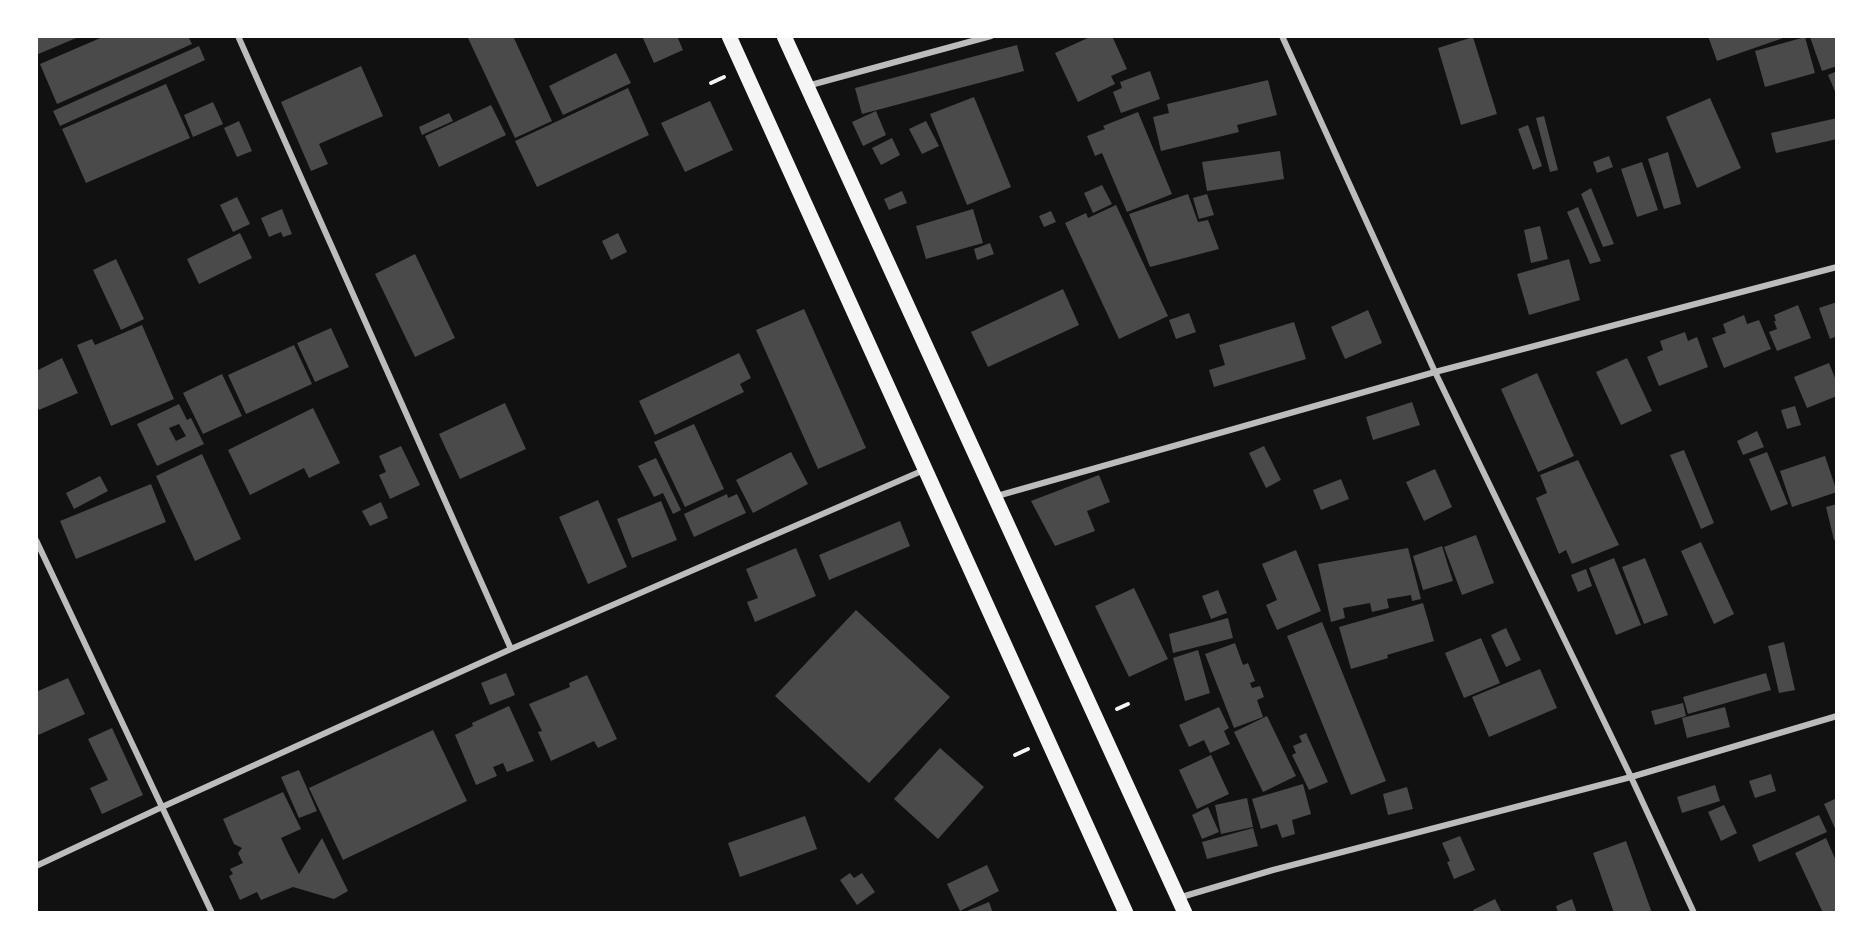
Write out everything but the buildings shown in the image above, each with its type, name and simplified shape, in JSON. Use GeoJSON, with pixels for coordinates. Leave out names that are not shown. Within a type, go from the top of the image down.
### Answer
{"type":"FeatureCollection","features":[{"type":"Feature","properties":{"kind":"main road"},"geometry":{"type":"LineString","coordinates":[[729,36],[1126,913]]}},
{"type":"Feature","properties":{"kind":"main road"},"geometry":{"type":"LineString","coordinates":[[784,36],[1185,913]]}},
{"type":"Feature","properties":{"kind":"street"},"geometry":{"type":"LineString","coordinates":[[238,36],[511,649]]}},
{"type":"Feature","properties":{"kind":"street"},"geometry":{"type":"LineString","coordinates":[[806,86],[991,36]]}},
{"type":"Feature","properties":{"kind":"street"},"geometry":{"type":"LineString","coordinates":[[1282,36],[1435,372],[1631,777],[1694,913]]}},
{"type":"Feature","properties":{"kind":"street"},"geometry":{"type":"LineString","coordinates":[[993,497],[1435,372],[1837,267]]}},
{"type":"Feature","properties":{"kind":"street"},"geometry":{"type":"LineString","coordinates":[[36,866],[511,649],[924,470]]}},
{"type":"Feature","properties":{"kind":"street"},"geometry":{"type":"LineString","coordinates":[[36,540],[212,913]]}},
{"type":"Feature","properties":{"kind":"street"},"geometry":{"type":"LineString","coordinates":[[1178,898],[1285,867],[1631,777],[1837,716]]}}]}
